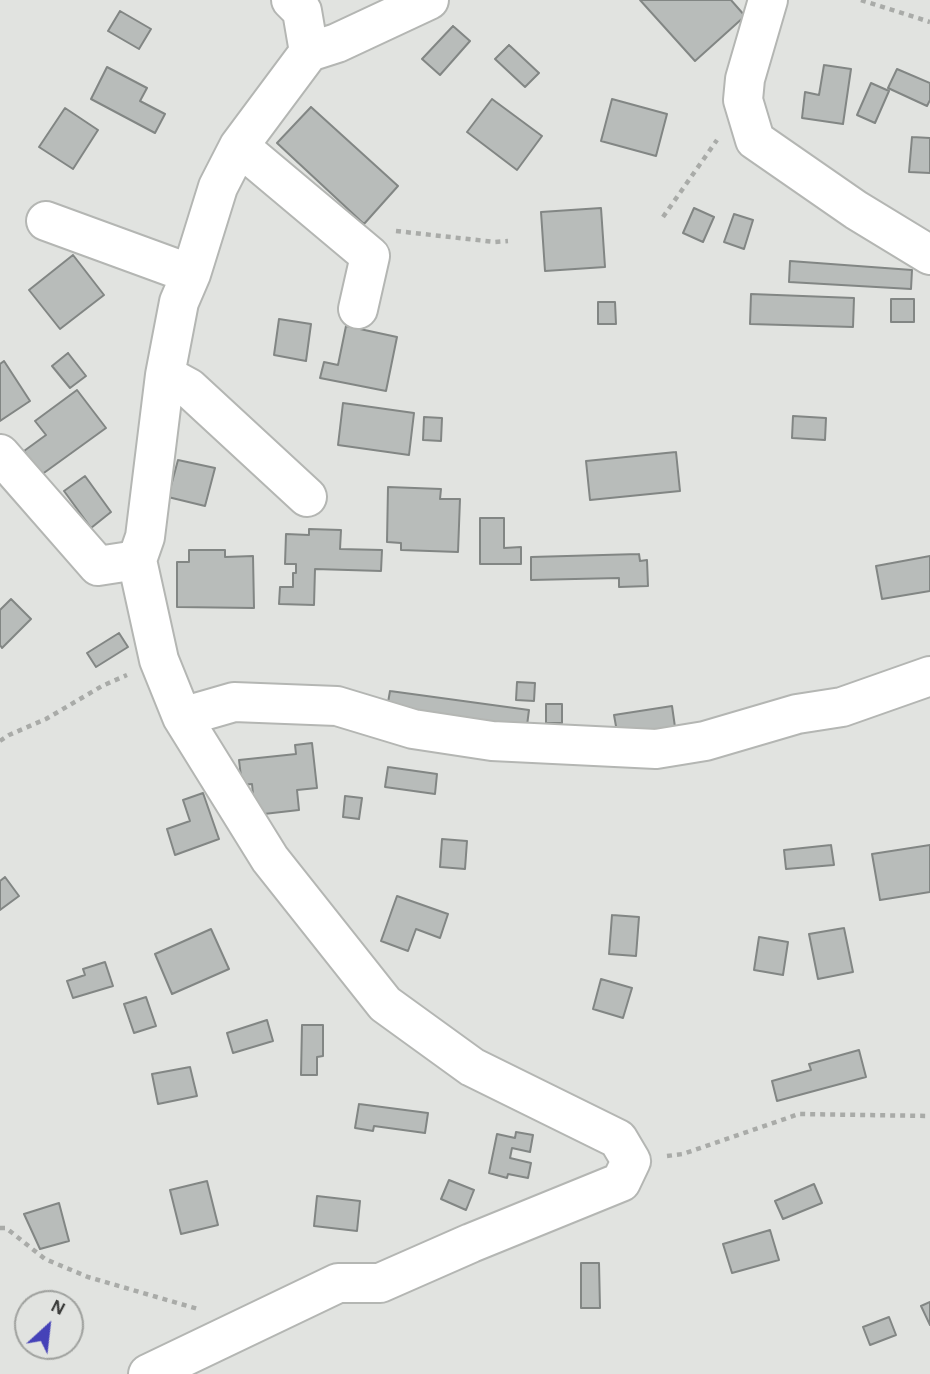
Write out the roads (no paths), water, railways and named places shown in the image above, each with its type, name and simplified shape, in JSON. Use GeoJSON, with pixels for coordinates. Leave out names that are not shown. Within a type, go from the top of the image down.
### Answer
{"type":"FeatureCollection","features":[{"type":"Feature","properties":{"kind":"street"},"geometry":{"type":"LineString","coordinates":[[291,0],[302,11],[309,52]]}},
{"type":"Feature","properties":{"kind":"street"},"geometry":{"type":"LineString","coordinates":[[148,1374],[338,1283],[380,1283],[621,1182],[631,1161],[618,1139],[472,1068],[385,1004],[270,859],[181,717],[159,660],[136,561],[145,537],[165,375],[179,302],[191,274],[218,187],[239,146],[309,52],[337,43],[429,0]]}},
{"type":"Feature","properties":{"kind":"street"},"geometry":{"type":"LineString","coordinates":[[768,0],[745,79],[743,100],[755,141],[856,210],[930,255]]}},
{"type":"Feature","properties":{"kind":"street"},"geometry":{"type":"LineString","coordinates":[[239,146],[370,256],[358,309]]}},
{"type":"Feature","properties":{"kind":"street"},"geometry":{"type":"LineString","coordinates":[[46,221],[191,274]]}},
{"type":"Feature","properties":{"kind":"street"},"geometry":{"type":"LineString","coordinates":[[165,375],[189,388],[307,497]]}},
{"type":"Feature","properties":{"kind":"street"},"geometry":{"type":"LineString","coordinates":[[0,454],[98,566],[136,561]]}},
{"type":"Feature","properties":{"kind":"street"},"geometry":{"type":"LineString","coordinates":[[181,717],[234,702],[337,706],[413,729],[492,741],[656,749],[705,741],[797,714],[842,707],[930,676]]}}]}
